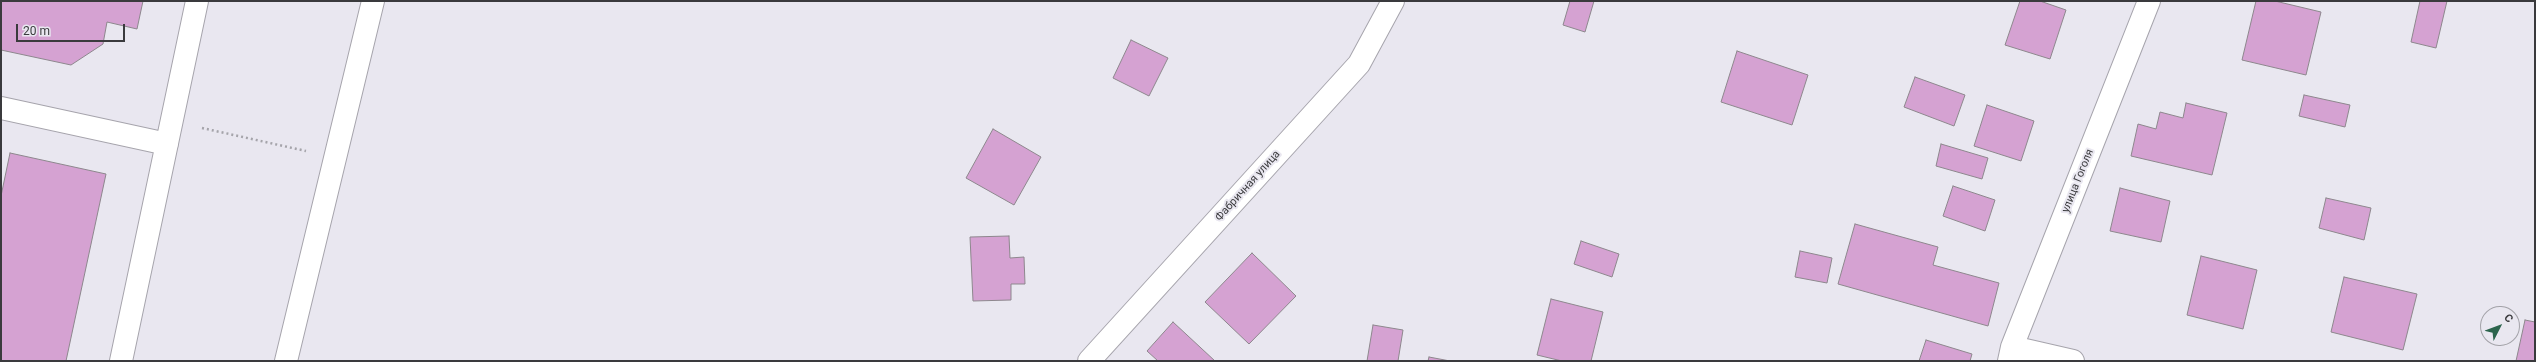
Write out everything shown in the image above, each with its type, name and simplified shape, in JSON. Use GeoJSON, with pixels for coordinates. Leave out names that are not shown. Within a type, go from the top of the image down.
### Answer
{"type":"FeatureCollection","features":[{"type":"Feature","properties":{"kind":"street"},"geometry":{"type":"LineString","coordinates":[[121,361],[197,1]]}},
{"type":"Feature","properties":{"kind":"street"},"geometry":{"type":"LineString","coordinates":[[286,361],[373,1]]}},
{"type":"Feature","properties":{"kind":"street","name":"Фабричная улица"},"geometry":{"type":"LineString","coordinates":[[1089,361],[1359,64],[1393,1]]}},
{"type":"Feature","properties":{"kind":"street","name":"улица Гоголя"},"geometry":{"type":"LineString","coordinates":[[2010,354],[2149,1]]}},
{"type":"Feature","properties":{"kind":"street"},"geometry":{"type":"LineString","coordinates":[[1,108],[167,144]]}},
{"type":"Feature","properties":{"kind":"street"},"geometry":{"type":"LineString","coordinates":[[2010,354],[2073,361]]}},
{"type":"Feature","properties":{"kind":"path"},"geometry":{"type":"LineString","coordinates":[[172,122],[336,157]]}},
{"type":"Feature","properties":{"kind":"building"},"geometry":{"type":"Polygon","coordinates":[[[1,1],[143,1],[137,29],[107,22],[103,44],[71,65],[1,50],[1,1]]]}},
{"type":"Feature","properties":{"kind":"building"},"geometry":{"type":"Polygon","coordinates":[[[1570,1],[1594,1],[1585,32],[1563,25],[1570,1]]]}},
{"type":"Feature","properties":{"kind":"building"},"geometry":{"type":"Polygon","coordinates":[[[2020,1],[2040,1],[2066,10],[2050,59],[2005,45],[2020,1]]]}},
{"type":"Feature","properties":{"kind":"building"},"geometry":{"type":"Polygon","coordinates":[[[2256,1],[2275,1],[2321,12],[2306,75],[2242,60],[2256,1]]]}},
{"type":"Feature","properties":{"kind":"building"},"geometry":{"type":"Polygon","coordinates":[[[2420,1],[2447,1],[2436,48],[2411,42],[2420,1]]]}},
{"type":"Feature","properties":{"kind":"building"},"geometry":{"type":"Polygon","coordinates":[[[1131,40],[1168,58],[1149,96],[1113,78],[1131,40]]]}},
{"type":"Feature","properties":{"kind":"building"},"geometry":{"type":"Polygon","coordinates":[[[1737,51],[1808,75],[1792,125],[1721,102],[1737,51]]]}},
{"type":"Feature","properties":{"kind":"building"},"geometry":{"type":"Polygon","coordinates":[[[1915,77],[1965,95],[1954,126],[1904,107],[1915,77]]]}},
{"type":"Feature","properties":{"kind":"building"},"geometry":{"type":"Polygon","coordinates":[[[2304,95],[2350,105],[2345,127],[2299,116],[2304,95]]]}},
{"type":"Feature","properties":{"kind":"building"},"geometry":{"type":"Polygon","coordinates":[[[2186,103],[2227,113],[2212,175],[2131,156],[2138,124],[2156,129],[2160,112],[2183,118],[2186,103]]]}},
{"type":"Feature","properties":{"kind":"building"},"geometry":{"type":"Polygon","coordinates":[[[1987,105],[2034,121],[2021,161],[1974,146],[1987,105]]]}},
{"type":"Feature","properties":{"kind":"building"},"geometry":{"type":"Polygon","coordinates":[[[993,129],[1041,157],[1014,205],[966,178],[993,129]]]}},
{"type":"Feature","properties":{"kind":"building"},"geometry":{"type":"Polygon","coordinates":[[[1941,144],[1988,158],[1982,179],[1936,166],[1941,144]]]}},
{"type":"Feature","properties":{"kind":"building"},"geometry":{"type":"Polygon","coordinates":[[[10,153],[106,174],[66,361],[1,361],[1,196],[10,153]]]}},
{"type":"Feature","properties":{"kind":"building"},"geometry":{"type":"Polygon","coordinates":[[[1953,186],[1995,200],[1985,231],[1943,216],[1953,186]]]}},
{"type":"Feature","properties":{"kind":"building"},"geometry":{"type":"Polygon","coordinates":[[[2120,188],[2170,201],[2161,242],[2110,231],[2120,188]]]}},
{"type":"Feature","properties":{"kind":"building"},"geometry":{"type":"Polygon","coordinates":[[[2326,198],[2371,208],[2364,240],[2319,228],[2326,198]]]}},
{"type":"Feature","properties":{"kind":"building"},"geometry":{"type":"Polygon","coordinates":[[[1855,224],[1938,247],[1933,265],[1999,283],[1988,326],[1838,284],[1855,224]]]}},
{"type":"Feature","properties":{"kind":"building"},"geometry":{"type":"Polygon","coordinates":[[[1009,236],[1010,258],[1024,257],[1025,284],[1011,284],[1011,300],[973,301],[970,237],[1009,236]]]}},
{"type":"Feature","properties":{"kind":"building"},"geometry":{"type":"Polygon","coordinates":[[[1581,241],[1619,254],[1612,277],[1574,264],[1581,241]]]}},
{"type":"Feature","properties":{"kind":"building"},"geometry":{"type":"Polygon","coordinates":[[[1800,251],[1832,258],[1827,283],[1795,277],[1800,251]]]}},
{"type":"Feature","properties":{"kind":"building"},"geometry":{"type":"Polygon","coordinates":[[[1252,253],[1296,296],[1249,344],[1205,302],[1252,253]]]}},
{"type":"Feature","properties":{"kind":"building"},"geometry":{"type":"Polygon","coordinates":[[[2201,256],[2257,270],[2243,329],[2187,315],[2201,256]]]}},
{"type":"Feature","properties":{"kind":"building"},"geometry":{"type":"Polygon","coordinates":[[[2344,277],[2417,294],[2403,350],[2331,332],[2344,277]]]}},
{"type":"Feature","properties":{"kind":"building"},"geometry":{"type":"Polygon","coordinates":[[[1551,299],[1603,312],[1591,361],[1562,361],[1537,355],[1551,299]]]}},
{"type":"Feature","properties":{"kind":"building"},"geometry":{"type":"Polygon","coordinates":[[[2525,320],[2535,322],[2535,361],[2516,361],[2525,320]]]}},
{"type":"Feature","properties":{"kind":"building"},"geometry":{"type":"Polygon","coordinates":[[[1173,322],[1215,361],[1158,361],[1147,351],[1173,322]]]}},
{"type":"Feature","properties":{"kind":"building"},"geometry":{"type":"Polygon","coordinates":[[[1373,325],[1403,330],[1398,361],[1367,361],[1373,325]]]}},
{"type":"Feature","properties":{"kind":"building"},"geometry":{"type":"Polygon","coordinates":[[[1926,340],[1972,354],[1970,361],[1919,361],[1926,340]]]}},
{"type":"Feature","properties":{"kind":"building"},"geometry":{"type":"Polygon","coordinates":[[[1429,357],[1450,361],[1428,361],[1429,357]]]}}]}
